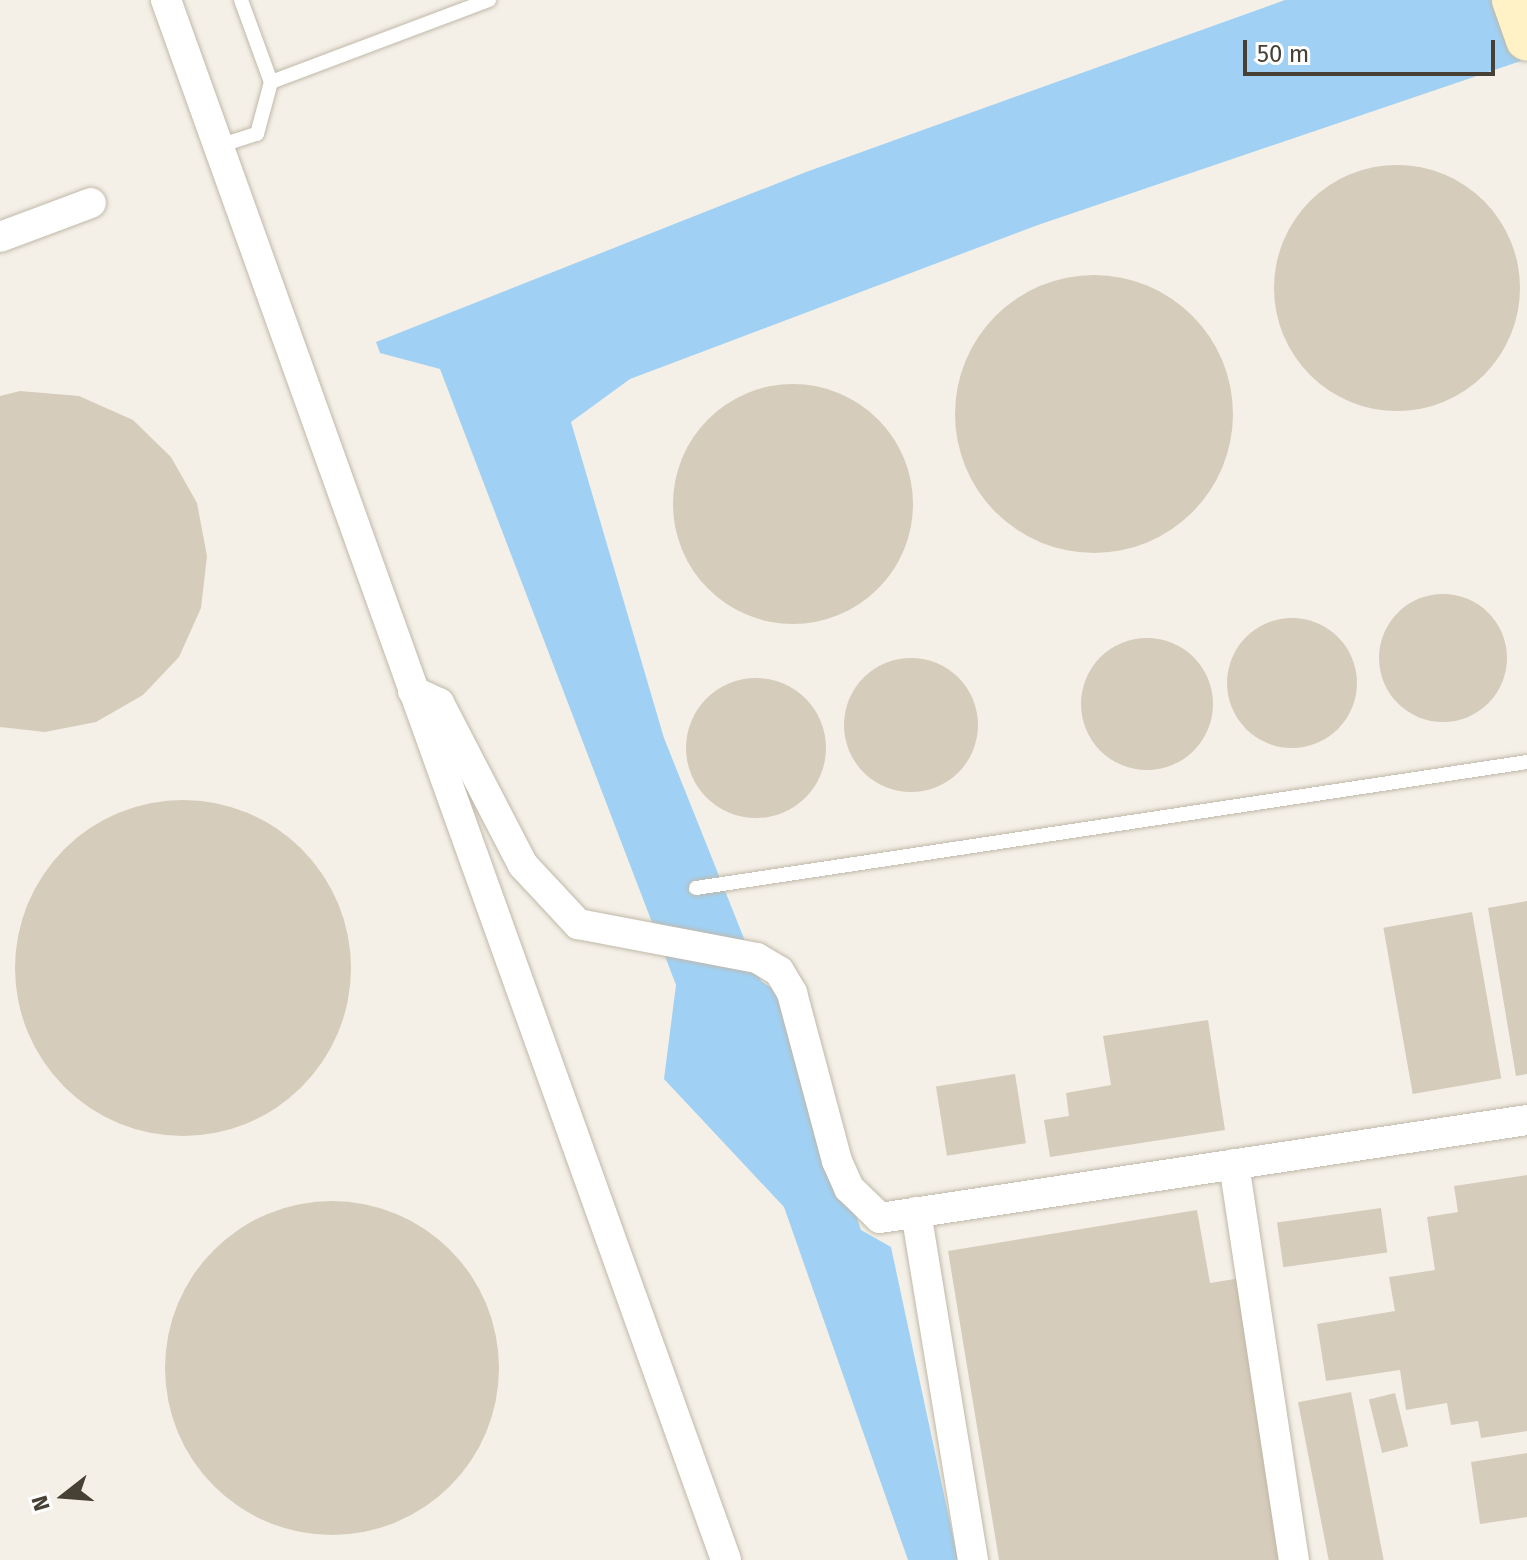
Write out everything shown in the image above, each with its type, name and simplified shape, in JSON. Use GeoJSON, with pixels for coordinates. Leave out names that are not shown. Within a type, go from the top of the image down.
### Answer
{"type":"FeatureCollection","features":[{"type":"Feature","properties":{"kind":"street"},"geometry":{"type":"LineString","coordinates":[[166,0],[726,1560]]}},
{"type":"Feature","properties":{"kind":"street"},"geometry":{"type":"LineString","coordinates":[[1513,0],[1527,40]]}},
{"type":"Feature","properties":{"kind":"street"},"geometry":{"type":"LineString","coordinates":[[0,237],[91,203]]}},
{"type":"Feature","properties":{"kind":"street"},"geometry":{"type":"LineString","coordinates":[[413,691],[439,703],[460,734],[523,865],[578,924],[757,958],[779,971],[792,993],[849,1188],[880,1218],[1527,1120]]}},
{"type":"Feature","properties":{"kind":"street"},"geometry":{"type":"LineString","coordinates":[[1234,1164],[1294,1560]]}},
{"type":"Feature","properties":{"kind":"street"},"geometry":{"type":"LineString","coordinates":[[916,1212],[973,1560]]}},
{"type":"Feature","properties":{"kind":"lane"},"geometry":{"type":"LineString","coordinates":[[219,146],[257,134],[271,82],[241,0]]}},
{"type":"Feature","properties":{"kind":"lane"},"geometry":{"type":"LineString","coordinates":[[271,82],[489,0]]}},
{"type":"Feature","properties":{"kind":"lane"},"geometry":{"type":"LineString","coordinates":[[696,888],[1527,762]]}},
{"type":"Feature","properties":{"kind":"water"},"geometry":{"type":"Polygon","coordinates":[[[1285,0],[1527,0],[1527,59],[1038,225],[630,379],[571,422],[664,738],[761,981],[781,994],[861,1230],[891,1247],[958,1560],[908,1560],[784,1207],[664,1079],[676,985],[440,369],[380,353],[376,342],[806,172],[1285,0]]]}},
{"type":"Feature","properties":{"kind":"building"},"geometry":{"type":"Polygon","coordinates":[[[1397,165],[1421,167],[1444,174],[1466,185],[1484,201],[1500,219],[1511,241],[1518,264],[1518,312],[1511,335],[1500,357],[1484,375],[1466,391],[1444,402],[1421,409],[1397,411],[1373,409],[1350,402],[1328,391],[1310,375],[1294,357],[1283,335],[1276,312],[1274,288],[1276,264],[1283,241],[1294,219],[1310,201],[1328,185],[1350,174],[1373,167],[1397,165]]]}},
{"type":"Feature","properties":{"kind":"building"},"geometry":{"type":"Polygon","coordinates":[[[1094,275],[1121,278],[1147,286],[1171,299],[1192,316],[1209,337],[1222,361],[1230,387],[1233,414],[1230,441],[1222,467],[1209,491],[1192,512],[1171,529],[1147,542],[1121,550],[1094,553],[1067,550],[1041,542],[1017,529],[996,512],[979,491],[966,467],[958,441],[955,414],[958,387],[966,361],[979,337],[996,316],[1017,299],[1041,286],[1067,278],[1094,275]]]}},
{"type":"Feature","properties":{"kind":"building"},"geometry":{"type":"Polygon","coordinates":[[[793,384],[816,386],[839,393],[860,404],[878,419],[893,437],[904,458],[911,481],[911,527],[904,550],[893,571],[878,589],[860,604],[839,615],[816,622],[793,624],[770,622],[747,615],[726,604],[708,589],[693,571],[682,550],[675,527],[673,504],[675,481],[682,458],[693,437],[708,419],[726,404],[747,393],[770,386],[793,384]]]}},
{"type":"Feature","properties":{"kind":"building"},"geometry":{"type":"Polygon","coordinates":[[[20,391],[79,396],[133,420],[171,457],[197,503],[207,556],[201,608],[179,657],[143,695],[96,722],[45,732],[0,727],[0,396],[20,391]]]}},
{"type":"Feature","properties":{"kind":"building"},"geometry":{"type":"Polygon","coordinates":[[[1443,594],[1468,599],[1489,612],[1502,633],[1507,658],[1502,683],[1489,704],[1468,717],[1443,722],[1418,717],[1397,704],[1384,683],[1379,658],[1384,633],[1397,612],[1418,599],[1443,594]]]}},
{"type":"Feature","properties":{"kind":"building"},"geometry":{"type":"Polygon","coordinates":[[[1292,618],[1317,623],[1338,637],[1352,658],[1357,683],[1352,708],[1338,729],[1317,743],[1292,748],[1267,743],[1246,729],[1232,708],[1227,683],[1232,658],[1246,637],[1267,623],[1292,618]]]}},
{"type":"Feature","properties":{"kind":"building"},"geometry":{"type":"Polygon","coordinates":[[[1147,638],[1172,643],[1194,657],[1208,679],[1213,704],[1208,729],[1194,751],[1172,765],[1147,770],[1122,765],[1100,751],[1086,729],[1081,704],[1086,679],[1100,657],[1122,643],[1147,638]]]}},
{"type":"Feature","properties":{"kind":"building"},"geometry":{"type":"Polygon","coordinates":[[[911,658],[937,663],[959,677],[973,699],[978,725],[973,751],[959,773],[937,787],[911,792],[885,787],[863,773],[849,751],[844,725],[849,699],[863,677],[885,663],[911,658]]]}},
{"type":"Feature","properties":{"kind":"building"},"geometry":{"type":"Polygon","coordinates":[[[756,678],[783,684],[805,699],[820,721],[826,748],[820,775],[805,797],[783,812],[756,818],[729,812],[707,797],[692,775],[686,748],[692,721],[707,699],[729,684],[756,678]]]}},
{"type":"Feature","properties":{"kind":"building"},"geometry":{"type":"Polygon","coordinates":[[[183,800],[216,804],[247,813],[276,829],[302,849],[322,875],[338,904],[347,935],[351,968],[347,1001],[338,1032],[322,1061],[302,1087],[276,1107],[247,1123],[216,1132],[183,1136],[150,1132],[119,1123],[90,1107],[64,1087],[44,1061],[28,1032],[19,1001],[15,968],[19,935],[28,904],[44,875],[64,849],[90,829],[119,813],[150,804],[183,800]]]}},
{"type":"Feature","properties":{"kind":"building"},"geometry":{"type":"Polygon","coordinates":[[[1527,901],[1527,1074],[1516,1076],[1488,908],[1527,901]]]}},
{"type":"Feature","properties":{"kind":"building"},"geometry":{"type":"Polygon","coordinates":[[[1472,912],[1501,1078],[1413,1094],[1383,928],[1472,912]]]}},
{"type":"Feature","properties":{"kind":"building"},"geometry":{"type":"Polygon","coordinates":[[[1208,1020],[1225,1130],[1050,1157],[1044,1120],[1069,1116],[1066,1093],[1111,1085],[1103,1036],[1208,1020]]]}},
{"type":"Feature","properties":{"kind":"building"},"geometry":{"type":"Polygon","coordinates":[[[1015,1074],[1026,1143],[947,1156],[936,1087],[1015,1074]]]}},
{"type":"Feature","properties":{"kind":"building"},"geometry":{"type":"Polygon","coordinates":[[[1527,1175],[1527,1431],[1481,1438],[1478,1421],[1451,1425],[1447,1403],[1406,1410],[1400,1370],[1326,1381],[1317,1324],[1395,1311],[1389,1277],[1435,1270],[1427,1217],[1458,1212],[1454,1186],[1527,1175]]]}},
{"type":"Feature","properties":{"kind":"building"},"geometry":{"type":"Polygon","coordinates":[[[332,1201],[364,1205],[396,1214],[425,1230],[450,1250],[470,1275],[486,1304],[495,1336],[499,1368],[495,1400],[486,1432],[470,1461],[450,1486],[425,1506],[396,1522],[364,1531],[332,1535],[300,1531],[268,1522],[239,1506],[214,1486],[194,1461],[178,1432],[169,1400],[165,1368],[169,1336],[178,1304],[194,1275],[214,1250],[239,1230],[268,1214],[300,1205],[332,1201]]]}},
{"type":"Feature","properties":{"kind":"building"},"geometry":{"type":"Polygon","coordinates":[[[1381,1208],[1387,1253],[1283,1267],[1277,1223],[1381,1208]]]}},
{"type":"Feature","properties":{"kind":"building"},"geometry":{"type":"Polygon","coordinates":[[[1197,1210],[1210,1283],[1241,1278],[1288,1560],[999,1560],[948,1251],[1197,1210]]]}},
{"type":"Feature","properties":{"kind":"building"},"geometry":{"type":"Polygon","coordinates":[[[1351,1392],[1384,1560],[1329,1560],[1298,1402],[1351,1392]]]}},
{"type":"Feature","properties":{"kind":"building"},"geometry":{"type":"Polygon","coordinates":[[[1395,1393],[1408,1446],[1382,1453],[1369,1400],[1395,1393]]]}},
{"type":"Feature","properties":{"kind":"building"},"geometry":{"type":"Polygon","coordinates":[[[1527,1453],[1527,1517],[1480,1524],[1471,1462],[1527,1453]]]}}]}
